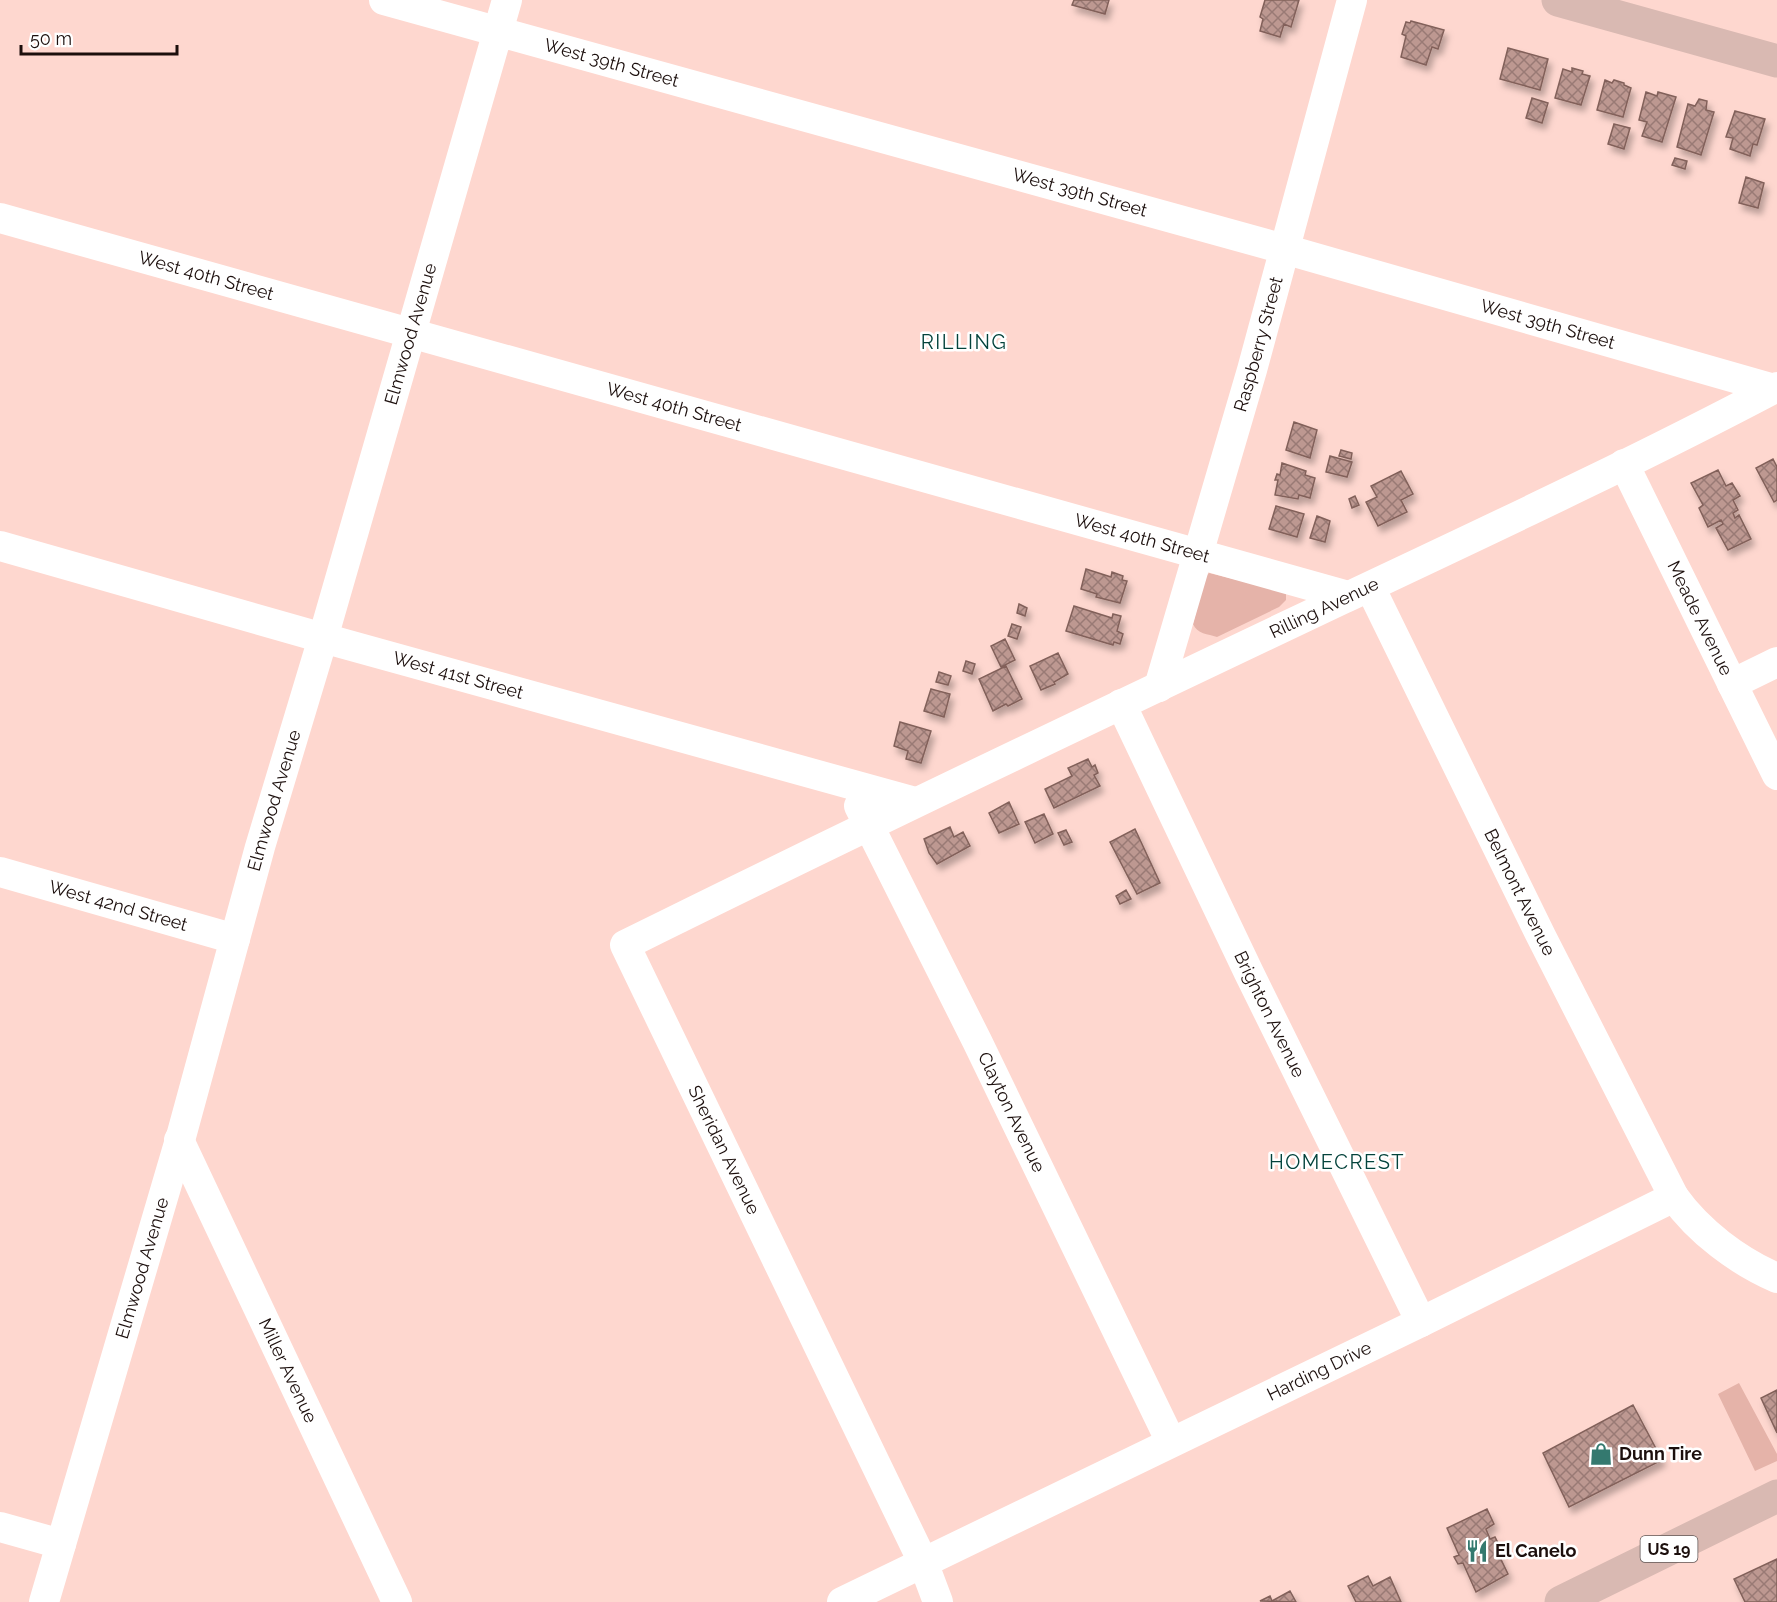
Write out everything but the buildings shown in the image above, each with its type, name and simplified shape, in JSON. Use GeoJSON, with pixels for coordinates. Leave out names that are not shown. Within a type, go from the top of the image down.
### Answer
{"type":"FeatureCollection","features":[{"type":"Feature","properties":{"kind":"main road"},"geometry":{"type":"LineString","coordinates":[[1558,0],[1777,61]]}},
{"type":"Feature","properties":{"kind":"main road","name":"US 19"},"geometry":{"type":"LineString","coordinates":[[1561,1602],[1777,1496]]}},
{"type":"Feature","properties":{"kind":"street","name":"West 39th Street"},"geometry":{"type":"LineString","coordinates":[[384,0],[1284,249],[1775,388]]}},
{"type":"Feature","properties":{"kind":"street","name":"Elmwood Avenue"},"geometry":{"type":"LineString","coordinates":[[44,1602],[507,0]]}},
{"type":"Feature","properties":{"kind":"street","name":"Raspberry Street"},"geometry":{"type":"LineString","coordinates":[[1159,687],[1284,249],[1352,0]]}},
{"type":"Feature","properties":{"kind":"street","name":"West 40th Street"},"geometry":{"type":"LineString","coordinates":[[0,218],[1198,554],[1359,591]]}},
{"type":"Feature","properties":{"kind":"street","name":"Rilling Avenue"},"geometry":{"type":"LineString","coordinates":[[869,824],[1624,464],[1775,388]]}},
{"type":"Feature","properties":{"kind":"street","name":"Meade Avenue"},"geometry":{"type":"LineString","coordinates":[[1624,464],[1777,775]]}},
{"type":"Feature","properties":{"kind":"street","name":"West 41st Street"},"geometry":{"type":"LineString","coordinates":[[0,546],[915,802]]}},
{"type":"Feature","properties":{"kind":"street","name":"Belmont Avenue"},"geometry":{"type":"LineString","coordinates":[[1359,591],[1541,936],[1674,1197]]}},
{"type":"Feature","properties":{"kind":"street"},"geometry":{"type":"LineString","coordinates":[[1732,684],[1777,662]]}},
{"type":"Feature","properties":{"kind":"street","name":"Brighton Avenue"},"geometry":{"type":"LineString","coordinates":[[1121,704],[1244,962],[1421,1322]]}},
{"type":"Feature","properties":{"kind":"street","name":"Clayton Avenue"},"geometry":{"type":"LineString","coordinates":[[847,783],[982,1052],[1171,1442]]}},
{"type":"Feature","properties":{"kind":"street","name":"Sheridan Avenue"},"geometry":{"type":"LineString","coordinates":[[869,824],[625,945],[923,1562],[938,1602]]}},
{"type":"Feature","properties":{"kind":"street","name":"West 42nd Street"},"geometry":{"type":"LineString","coordinates":[[0,872],[235,939]]}},
{"type":"Feature","properties":{"kind":"street","name":"Miller Avenue"},"geometry":{"type":"LineString","coordinates":[[179,1140],[396,1602]]}},
{"type":"Feature","properties":{"kind":"street"},"geometry":{"type":"LineString","coordinates":[[1674,1197],[1689,1218],[1710,1235],[1743,1259],[1777,1278]]}},
{"type":"Feature","properties":{"kind":"street","name":"Harding Drive"},"geometry":{"type":"LineString","coordinates":[[842,1602],[1674,1197]]}},
{"type":"Feature","properties":{"kind":"street"},"geometry":{"type":"LineString","coordinates":[[0,1527],[61,1544]]}},
{"type":"Feature","properties":{"kind":"shaded area"},"geometry":{"type":"Polygon","coordinates":[[[1209,573],[1286,592],[1286,600],[1279,607],[1217,637],[1203,633],[1193,624],[1205,577],[1209,573]]]}},
{"type":"Feature","properties":{"kind":"shaded area"},"geometry":{"type":"Polygon","coordinates":[[[1739,1383],[1777,1454],[1777,1461],[1755,1471],[1718,1394],[1739,1383]]]}},
{"type":"Feature","properties":{"kind":"place","name":"Dunn Tire"},"geometry":{"type":"Point","coordinates":[1601,1454]}},
{"type":"Feature","properties":{"kind":"place","name":"El Canelo"},"geometry":{"type":"Point","coordinates":[1477,1551]}},
{"type":"Feature","properties":{"kind":"district","name":"RILLING"},"geometry":{"type":"Point","coordinates":[964,342]}},
{"type":"Feature","properties":{"kind":"district","name":"HOMECREST"},"geometry":{"type":"Point","coordinates":[1337,1162]}}]}
